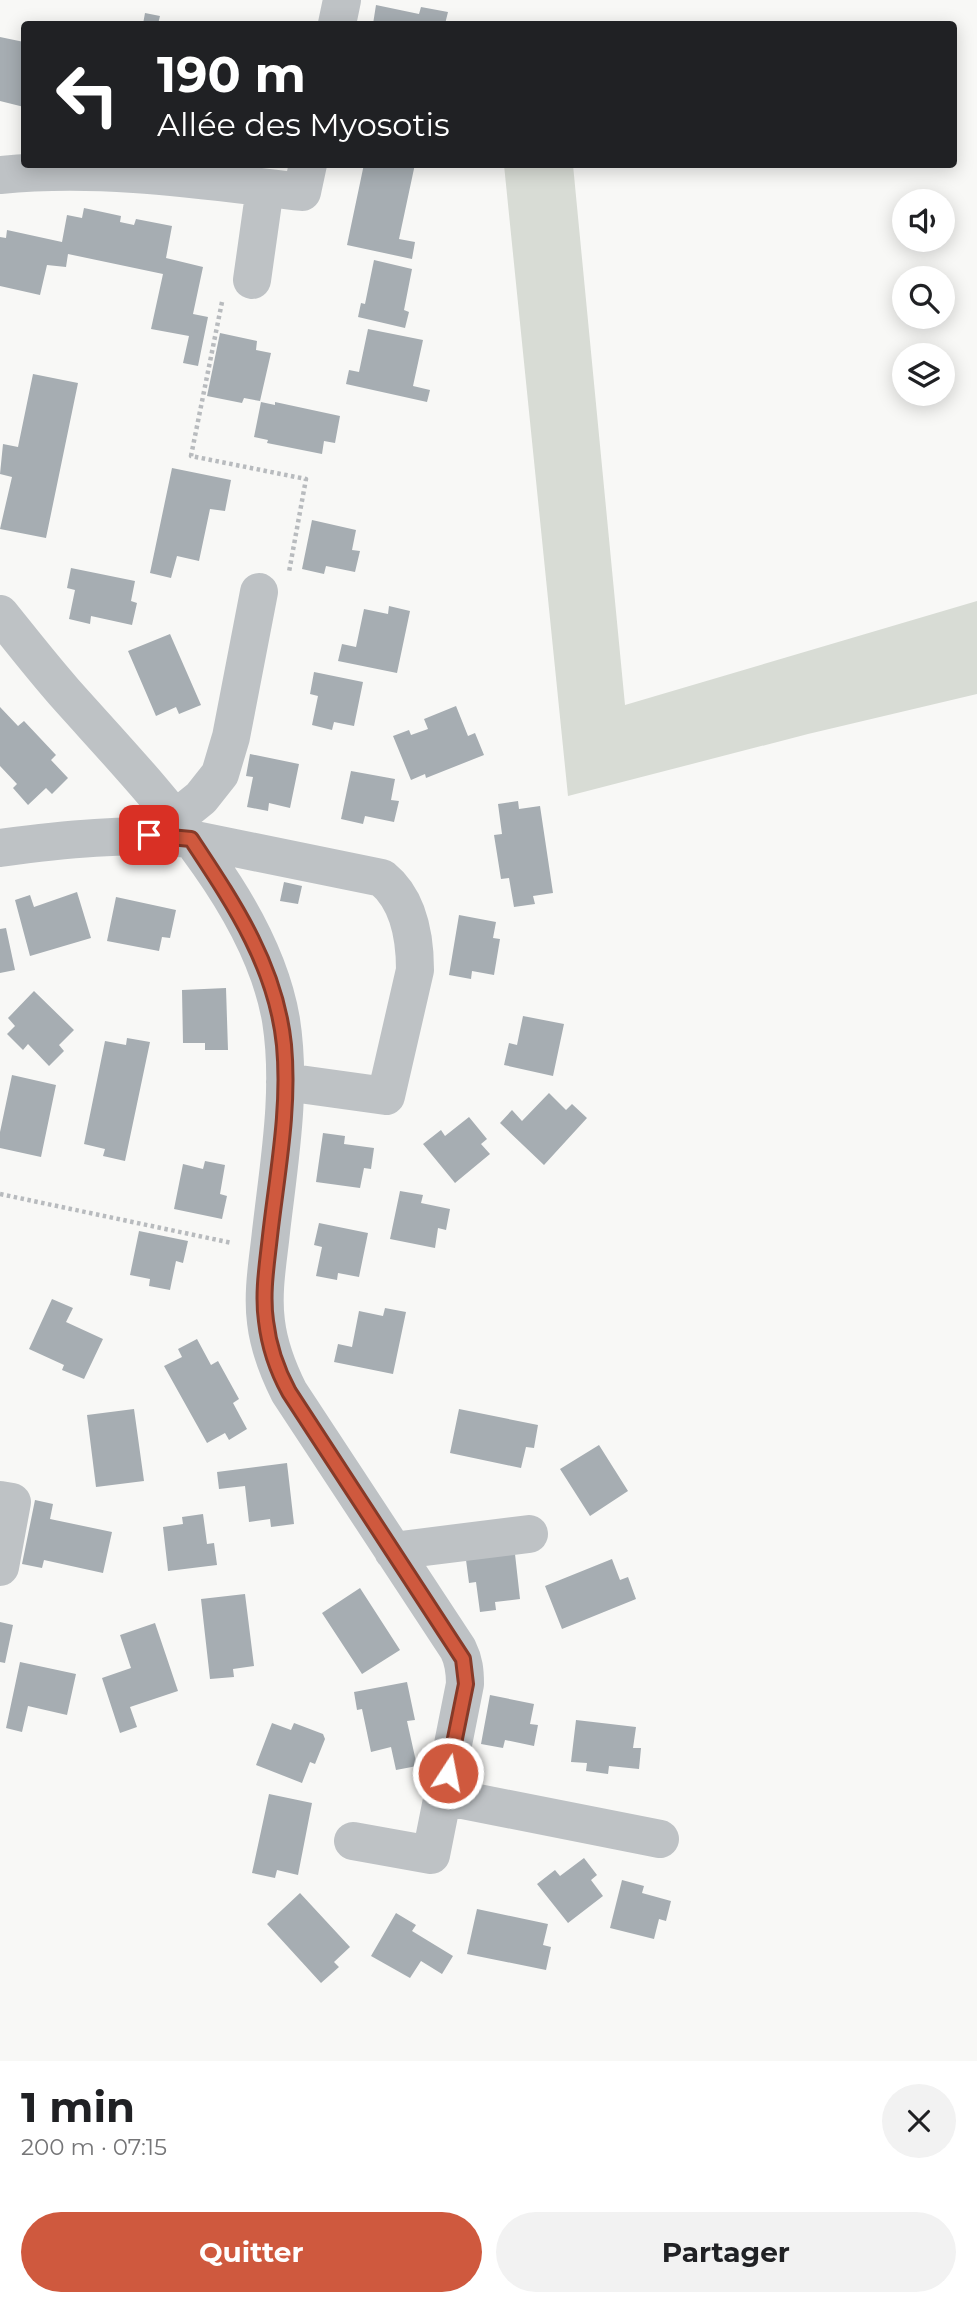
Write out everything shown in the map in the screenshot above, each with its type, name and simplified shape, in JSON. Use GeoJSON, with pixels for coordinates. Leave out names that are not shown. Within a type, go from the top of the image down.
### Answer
{"type":"FeatureCollection","features":[{"type":"Feature","properties":{"kind":"street"},"geometry":{"type":"LineString","coordinates":[[338,21],[342,0]]}},
{"type":"Feature","properties":{"kind":"street"},"geometry":{"type":"LineString","coordinates":[[0,175],[107,172],[302,192],[307,168]]}},
{"type":"Feature","properties":{"kind":"street"},"geometry":{"type":"LineString","coordinates":[[251,280],[264,188]]}},
{"type":"Feature","properties":{"kind":"street"},"geometry":{"type":"LineString","coordinates":[[183,829],[223,766],[260,592]]}},
{"type":"Feature","properties":{"kind":"street"},"geometry":{"type":"LineString","coordinates":[[0,614],[183,829],[239,912],[266,967],[281,1019],[285,1082],[265,1319],[273,1355],[280,1374],[463,1659],[466,1684],[430,1855],[353,1841]]}},
{"type":"Feature","properties":{"kind":"street"},"geometry":{"type":"LineString","coordinates":[[0,848],[99,836],[149,835],[183,829],[382,878],[398,895],[406,910],[415,949],[415,970],[386,1096],[285,1082]]}},
{"type":"Feature","properties":{"kind":"street"},"geometry":{"type":"LineString","coordinates":[[0,1500],[12,1502],[0,1567]]}},
{"type":"Feature","properties":{"kind":"street"},"geometry":{"type":"LineString","coordinates":[[393,1551],[529,1534]]}},
{"type":"Feature","properties":{"kind":"street"},"geometry":{"type":"LineString","coordinates":[[443,1796],[660,1839]]}},
{"type":"Feature","properties":{"kind":"path"},"geometry":{"type":"LineString","coordinates":[[251,280],[222,302],[191,456],[306,479],[285,593],[260,592]]}},
{"type":"Feature","properties":{"kind":"path"},"geometry":{"type":"LineString","coordinates":[[0,1194],[269,1251]]}},
{"type":"Feature","properties":{"kind":"shaded area"},"geometry":{"type":"Polygon","coordinates":[[[504,168],[573,168],[625,705],[977,601],[977,694],[568,796],[504,168]]]}},
{"type":"Feature","properties":{"kind":"building"},"geometry":{"type":"Polygon","coordinates":[[[376,5],[419,14],[421,7],[448,12],[446,21],[373,21],[376,5]]]}},
{"type":"Feature","properties":{"kind":"building"},"geometry":{"type":"Polygon","coordinates":[[[145,13],[160,16],[159,21],[144,21],[145,13]]]}},
{"type":"Feature","properties":{"kind":"building"},"geometry":{"type":"Polygon","coordinates":[[[0,37],[21,41],[21,106],[0,101],[0,37]]]}},
{"type":"Feature","properties":{"kind":"building"},"geometry":{"type":"Polygon","coordinates":[[[363,168],[414,168],[399,239],[415,242],[412,259],[347,245],[363,168]]]}},
{"type":"Feature","properties":{"kind":"building"},"geometry":{"type":"Polygon","coordinates":[[[84,208],[121,216],[120,222],[134,225],[136,219],[172,226],[166,258],[203,267],[193,314],[208,317],[198,366],[183,363],[189,336],[151,329],[163,274],[68,254],[66,267],[47,265],[40,295],[0,286],[0,237],[6,238],[7,230],[62,242],[67,215],[82,218],[84,208]]]}},
{"type":"Feature","properties":{"kind":"building"},"geometry":{"type":"Polygon","coordinates":[[[374,260],[412,269],[404,310],[409,312],[405,328],[358,317],[361,303],[365,304],[374,260]]]}},
{"type":"Feature","properties":{"kind":"building"},"geometry":{"type":"Polygon","coordinates":[[[368,329],[423,340],[413,386],[430,390],[427,402],[346,384],[349,370],[359,372],[368,329]]]}},
{"type":"Feature","properties":{"kind":"building"},"geometry":{"type":"Polygon","coordinates":[[[220,333],[257,341],[256,350],[271,353],[260,401],[244,398],[242,403],[207,396],[220,333]]]}},
{"type":"Feature","properties":{"kind":"building"},"geometry":{"type":"Polygon","coordinates":[[[33,374],[78,383],[46,538],[0,529],[12,477],[0,474],[3,444],[18,447],[33,374]]]}},
{"type":"Feature","properties":{"kind":"building"},"geometry":{"type":"Polygon","coordinates":[[[261,402],[275,405],[275,402],[340,416],[335,443],[324,441],[322,454],[267,443],[268,440],[254,437],[261,402]]]}},
{"type":"Feature","properties":{"kind":"building"},"geometry":{"type":"Polygon","coordinates":[[[172,468],[231,480],[225,511],[210,509],[199,561],[177,556],[171,578],[150,573],[172,468]]]}},
{"type":"Feature","properties":{"kind":"building"},"geometry":{"type":"Polygon","coordinates":[[[312,520],[356,530],[352,550],[360,551],[355,572],[326,566],[324,574],[302,569],[312,520]]]}},
{"type":"Feature","properties":{"kind":"building"},"geometry":{"type":"Polygon","coordinates":[[[71,568],[135,581],[131,601],[137,603],[132,625],[91,616],[90,624],[69,619],[75,590],[67,588],[71,568]]]}},
{"type":"Feature","properties":{"kind":"building"},"geometry":{"type":"Polygon","coordinates":[[[389,606],[410,611],[397,673],[338,661],[342,644],[356,647],[364,609],[388,614],[389,606]]]}},
{"type":"Feature","properties":{"kind":"building"},"geometry":{"type":"Polygon","coordinates":[[[170,634],[201,705],[179,714],[176,707],[156,716],[128,651],[170,634]]]}},
{"type":"Feature","properties":{"kind":"building"},"geometry":{"type":"Polygon","coordinates":[[[314,672],[363,682],[354,726],[334,722],[332,730],[312,725],[318,696],[310,694],[314,672]]]}},
{"type":"Feature","properties":{"kind":"building"},"geometry":{"type":"Polygon","coordinates":[[[456,706],[468,736],[475,733],[484,755],[426,778],[425,774],[411,780],[393,736],[409,730],[411,735],[428,729],[424,719],[456,706]]]}},
{"type":"Feature","properties":{"kind":"building"},"geometry":{"type":"Polygon","coordinates":[[[0,707],[18,726],[24,721],[56,755],[51,760],[68,778],[52,794],[46,788],[28,805],[13,788],[17,784],[0,766],[0,707]]]}},
{"type":"Feature","properties":{"kind":"building"},"geometry":{"type":"Polygon","coordinates":[[[250,754],[299,764],[290,808],[269,803],[268,811],[247,807],[253,777],[246,776],[250,754]]]}},
{"type":"Feature","properties":{"kind":"building"},"geometry":{"type":"Polygon","coordinates":[[[351,771],[395,779],[391,800],[399,801],[394,822],[365,816],[363,824],[341,819],[351,771]]]}},
{"type":"Feature","properties":{"kind":"building"},"geometry":{"type":"Polygon","coordinates":[[[518,801],[519,809],[540,806],[553,893],[533,896],[535,904],[514,907],[509,878],[501,879],[494,835],[502,834],[498,804],[518,801]]]}},
{"type":"Feature","properties":{"kind":"building"},"geometry":{"type":"Polygon","coordinates":[[[284,882],[302,886],[298,904],[280,901],[284,882]]]}},
{"type":"Feature","properties":{"kind":"building"},"geometry":{"type":"Polygon","coordinates":[[[77,892],[91,938],[30,956],[15,900],[30,895],[34,907],[77,892]]]}},
{"type":"Feature","properties":{"kind":"building"},"geometry":{"type":"Polygon","coordinates":[[[116,897],[176,910],[170,938],[162,937],[159,951],[107,941],[116,897]]]}},
{"type":"Feature","properties":{"kind":"building"},"geometry":{"type":"Polygon","coordinates":[[[459,915],[496,922],[493,938],[500,939],[494,975],[472,971],[471,979],[449,975],[459,915]]]}},
{"type":"Feature","properties":{"kind":"building"},"geometry":{"type":"Polygon","coordinates":[[[6,928],[15,970],[0,973],[0,929],[6,928]]]}},
{"type":"Feature","properties":{"kind":"building"},"geometry":{"type":"Polygon","coordinates":[[[226,988],[228,1050],[205,1050],[205,1043],[183,1043],[182,990],[226,988]]]}},
{"type":"Feature","properties":{"kind":"building"},"geometry":{"type":"Polygon","coordinates":[[[34,991],[74,1030],[59,1045],[64,1051],[49,1066],[28,1044],[23,1050],[7,1034],[15,1026],[8,1018],[34,991]]]}},
{"type":"Feature","properties":{"kind":"building"},"geometry":{"type":"Polygon","coordinates":[[[523,1016],[564,1024],[553,1076],[504,1065],[509,1043],[517,1045],[523,1016]]]}},
{"type":"Feature","properties":{"kind":"building"},"geometry":{"type":"Polygon","coordinates":[[[127,1038],[150,1042],[125,1161],[103,1156],[105,1149],[84,1144],[105,1041],[126,1045],[127,1038]]]}},
{"type":"Feature","properties":{"kind":"building"},"geometry":{"type":"Polygon","coordinates":[[[12,1075],[56,1085],[41,1157],[0,1148],[0,1132],[12,1075]]]}},
{"type":"Feature","properties":{"kind":"building"},"geometry":{"type":"Polygon","coordinates":[[[549,1093],[566,1110],[572,1104],[587,1118],[544,1165],[500,1123],[512,1110],[522,1121],[549,1093]]]}},
{"type":"Feature","properties":{"kind":"building"},"geometry":{"type":"Polygon","coordinates":[[[469,1117],[487,1139],[481,1144],[490,1154],[455,1183],[423,1144],[441,1130],[445,1136],[469,1117]]]}},
{"type":"Feature","properties":{"kind":"building"},"geometry":{"type":"Polygon","coordinates":[[[323,1133],[345,1136],[344,1144],[374,1148],[371,1169],[364,1168],[360,1188],[316,1182],[323,1133]]]}},
{"type":"Feature","properties":{"kind":"building"},"geometry":{"type":"Polygon","coordinates":[[[205,1161],[225,1165],[220,1194],[227,1196],[222,1219],[174,1209],[183,1164],[203,1169],[205,1161]]]}},
{"type":"Feature","properties":{"kind":"building"},"geometry":{"type":"Polygon","coordinates":[[[400,1191],[423,1195],[421,1203],[450,1209],[446,1230],[438,1228],[435,1248],[390,1239],[400,1191]]]}},
{"type":"Feature","properties":{"kind":"building"},"geometry":{"type":"Polygon","coordinates":[[[319,1223],[368,1233],[359,1277],[338,1273],[337,1280],[316,1276],[322,1247],[314,1245],[319,1223]]]}},
{"type":"Feature","properties":{"kind":"building"},"geometry":{"type":"Polygon","coordinates":[[[139,1231],[188,1241],[183,1263],[176,1261],[170,1290],[149,1286],[150,1279],[130,1275],[139,1231]]]}},
{"type":"Feature","properties":{"kind":"building"},"geometry":{"type":"Polygon","coordinates":[[[52,1299],[73,1308],[66,1322],[103,1339],[84,1379],[62,1370],[64,1365],[29,1349],[52,1299]]]}},
{"type":"Feature","properties":{"kind":"building"},"geometry":{"type":"Polygon","coordinates":[[[385,1308],[406,1312],[393,1374],[334,1362],[338,1344],[352,1347],[359,1311],[383,1316],[385,1308]]]}},
{"type":"Feature","properties":{"kind":"building"},"geometry":{"type":"Polygon","coordinates":[[[197,1339],[211,1365],[218,1361],[239,1399],[233,1403],[247,1429],[229,1440],[225,1433],[207,1443],[164,1366],[182,1357],[178,1349],[197,1339]]]}},
{"type":"Feature","properties":{"kind":"building"},"geometry":{"type":"Polygon","coordinates":[[[134,1409],[144,1481],[96,1487],[87,1415],[134,1409]]]}},
{"type":"Feature","properties":{"kind":"building"},"geometry":{"type":"Polygon","coordinates":[[[459,1409],[538,1425],[534,1448],[526,1447],[521,1468],[450,1453],[459,1409]]]}},
{"type":"Feature","properties":{"kind":"building"},"geometry":{"type":"Polygon","coordinates":[[[599,1445],[628,1491],[590,1516],[560,1469],[599,1445]]]}},
{"type":"Feature","properties":{"kind":"building"},"geometry":{"type":"Polygon","coordinates":[[[287,1463],[294,1524],[271,1527],[270,1519],[249,1522],[245,1486],[219,1489],[217,1472],[287,1463]]]}},
{"type":"Feature","properties":{"kind":"building"},"geometry":{"type":"Polygon","coordinates":[[[35,1500],[53,1504],[50,1519],[112,1532],[103,1573],[44,1560],[42,1568],[22,1564],[35,1500]]]}},
{"type":"Feature","properties":{"kind":"building"},"geometry":{"type":"Polygon","coordinates":[[[203,1514],[207,1544],[214,1543],[217,1565],[168,1571],[163,1527],[183,1524],[182,1517],[203,1514]]]}},
{"type":"Feature","properties":{"kind":"building"},"geometry":{"type":"Polygon","coordinates":[[[515,1554],[520,1599],[495,1602],[496,1610],[480,1612],[476,1582],[469,1583],[466,1560],[515,1554]]]}},
{"type":"Feature","properties":{"kind":"building"},"geometry":{"type":"Polygon","coordinates":[[[612,1559],[620,1580],[628,1577],[636,1599],[562,1629],[545,1586],[612,1559]]]}},
{"type":"Feature","properties":{"kind":"building"},"geometry":{"type":"Polygon","coordinates":[[[360,1588],[400,1650],[362,1674],[322,1613],[360,1588]]]}},
{"type":"Feature","properties":{"kind":"building"},"geometry":{"type":"Polygon","coordinates":[[[245,1594],[254,1666],[233,1669],[234,1677],[210,1679],[201,1599],[245,1594]]]}},
{"type":"Feature","properties":{"kind":"building"},"geometry":{"type":"Polygon","coordinates":[[[0,1622],[13,1625],[5,1663],[0,1662],[0,1622]]]}},
{"type":"Feature","properties":{"kind":"building"},"geometry":{"type":"Polygon","coordinates":[[[155,1623],[178,1691],[130,1707],[137,1727],[120,1733],[102,1678],[131,1668],[120,1635],[155,1623]]]}},
{"type":"Feature","properties":{"kind":"building"},"geometry":{"type":"Polygon","coordinates":[[[20,1662],[76,1674],[67,1715],[28,1706],[22,1732],[6,1728],[20,1662]]]}},
{"type":"Feature","properties":{"kind":"building"},"geometry":{"type":"Polygon","coordinates":[[[407,1682],[415,1720],[407,1721],[417,1766],[396,1770],[391,1747],[371,1752],[362,1709],[357,1710],[354,1692],[407,1682]]]}},
{"type":"Feature","properties":{"kind":"building"},"geometry":{"type":"Polygon","coordinates":[[[490,1695],[534,1704],[530,1724],[538,1725],[534,1746],[505,1740],[503,1748],[481,1744],[490,1695]]]}},
{"type":"Feature","properties":{"kind":"building"},"geometry":{"type":"Polygon","coordinates":[[[576,1720],[636,1727],[633,1748],[641,1748],[639,1769],[609,1766],[608,1774],[586,1771],[587,1763],[571,1762],[576,1720]]]}},
{"type":"Feature","properties":{"kind":"building"},"geometry":{"type":"Polygon","coordinates":[[[272,1723],[291,1730],[294,1723],[323,1734],[325,1739],[315,1764],[310,1762],[302,1783],[256,1765],[272,1723]]]}},
{"type":"Feature","properties":{"kind":"building"},"geometry":{"type":"Polygon","coordinates":[[[269,1794],[312,1803],[298,1875],[277,1870],[275,1878],[252,1873],[269,1794]]]}},
{"type":"Feature","properties":{"kind":"building"},"geometry":{"type":"Polygon","coordinates":[[[584,1858],[597,1875],[591,1880],[603,1896],[568,1923],[537,1884],[555,1870],[560,1876],[584,1858]]]}},
{"type":"Feature","properties":{"kind":"building"},"geometry":{"type":"Polygon","coordinates":[[[622,1880],[644,1886],[642,1893],[671,1901],[666,1921],[659,1919],[654,1939],[610,1928],[622,1880]]]}},
{"type":"Feature","properties":{"kind":"building"},"geometry":{"type":"Polygon","coordinates":[[[300,1893],[350,1947],[334,1962],[339,1967],[321,1983],[267,1924],[300,1893]]]}},
{"type":"Feature","properties":{"kind":"building"},"geometry":{"type":"Polygon","coordinates":[[[477,1909],[548,1924],[543,1945],[551,1947],[546,1970],[467,1954],[477,1909]]]}},
{"type":"Feature","properties":{"kind":"building"},"geometry":{"type":"Polygon","coordinates":[[[396,1913],[416,1925],[412,1931],[453,1956],[442,1974],[421,1961],[410,1978],[371,1956],[396,1913]]]}},
{"type":"Feature","properties":{"kind":"route"},"geometry":{"type":"LineString","coordinates":[[149,835],[191,839],[239,912],[270,977],[284,1042],[285,1107],[265,1284],[268,1335],[280,1374],[289,1392],[463,1659],[466,1684],[448,1773]]}}]}
